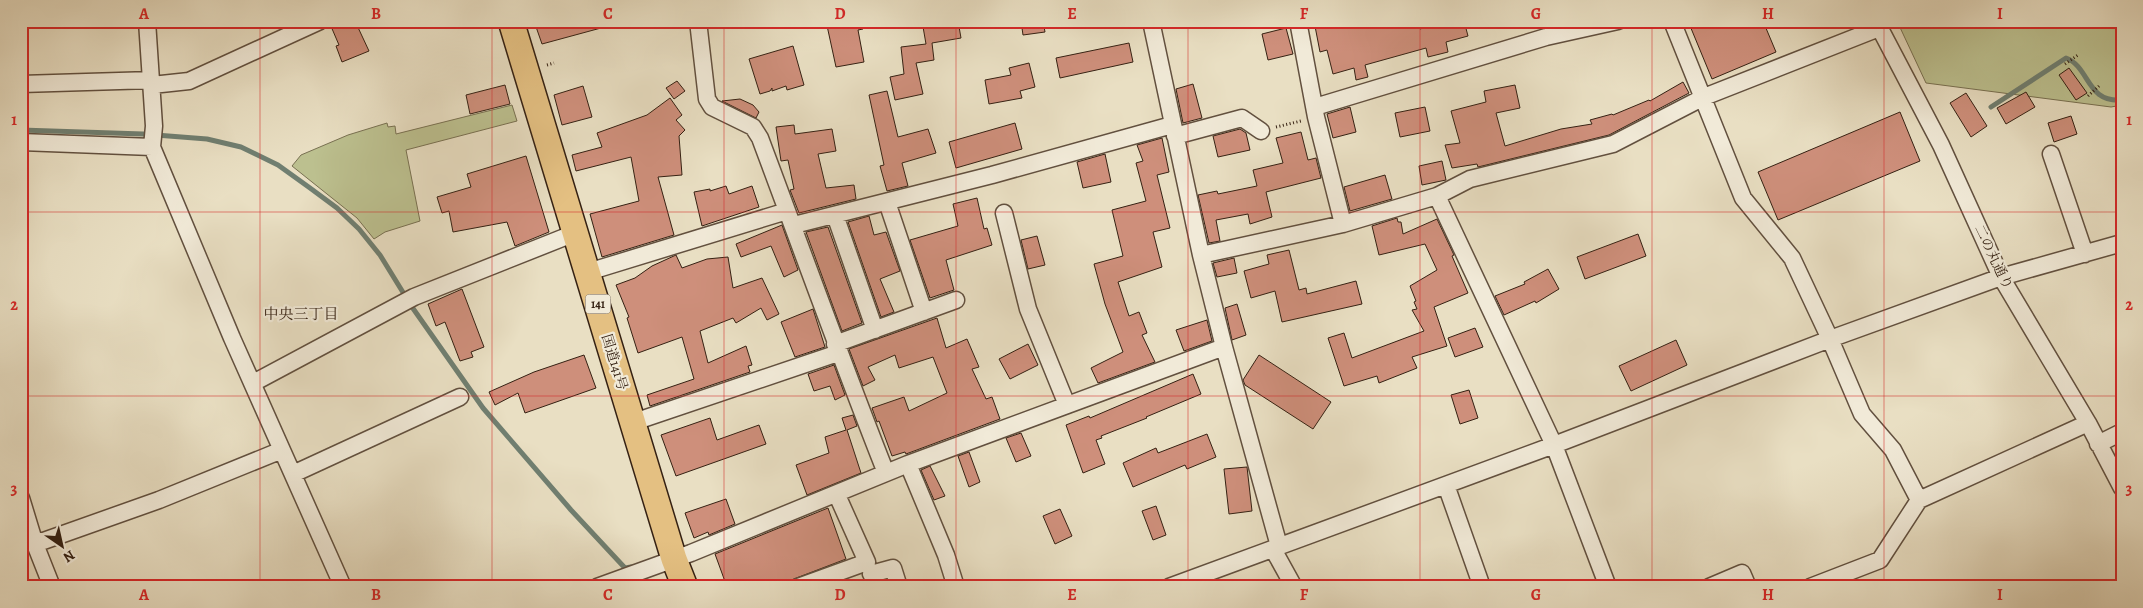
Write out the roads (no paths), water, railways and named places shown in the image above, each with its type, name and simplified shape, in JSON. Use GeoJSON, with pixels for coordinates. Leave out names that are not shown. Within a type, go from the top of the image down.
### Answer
{"type":"FeatureCollection","features":[{"type":"Feature","properties":{"kind":"highway","name":"国道141号"},"geometry":{"type":"LineString","coordinates":[[511,21],[634,422],[666,562],[685,587]]}},
{"type":"Feature","properties":{"kind":"street"},"geometry":{"type":"LineString","coordinates":[[147,21],[154,126],[152,146],[292,474],[343,587]]}},
{"type":"Feature","properties":{"kind":"street"},"geometry":{"type":"LineString","coordinates":[[21,84],[189,82],[320,21]]}},
{"type":"Feature","properties":{"kind":"street"},"geometry":{"type":"LineString","coordinates":[[698,21],[707,99],[712,107],[753,127],[760,138],[791,218],[837,349],[886,473]]}},
{"type":"Feature","properties":{"kind":"street"},"geometry":{"type":"LineString","coordinates":[[1151,21],[1201,255],[1224,347],[1276,548],[1294,587]]}},
{"type":"Feature","properties":{"kind":"street"},"geometry":{"type":"LineString","coordinates":[[1298,21],[1316,112],[1343,224]]}},
{"type":"Feature","properties":{"kind":"street"},"geometry":{"type":"LineString","coordinates":[[1316,112],[1546,37],[1618,21]]}},
{"type":"Feature","properties":{"kind":"street"},"geometry":{"type":"LineString","coordinates":[[1672,21],[1743,198],[1792,258],[1830,339],[1862,414],[1893,450],[1919,500]]}},
{"type":"Feature","properties":{"kind":"street"},"geometry":{"type":"LineString","coordinates":[[1201,255],[1343,224],[1437,196],[1470,180],[1613,144],[1704,97],[1878,25]]}},
{"type":"Feature","properties":{"kind":"street","name":"二の丸通り"},"geometry":{"type":"LineString","coordinates":[[1878,25],[1941,145],[2001,277],[2088,423],[2122,488]]}},
{"type":"Feature","properties":{"kind":"street"},"geometry":{"type":"LineString","coordinates":[[588,272],[791,218],[835,215],[1174,131],[1242,118],[1261,131]]}},
{"type":"Feature","properties":{"kind":"street"},"geometry":{"type":"LineString","coordinates":[[21,142],[152,146]]}},
{"type":"Feature","properties":{"kind":"street"},"geometry":{"type":"LineString","coordinates":[[2051,154],[2085,254]]}},
{"type":"Feature","properties":{"kind":"street"},"geometry":{"type":"LineString","coordinates":[[1437,196],[1554,445],[1608,587]]}},
{"type":"Feature","properties":{"kind":"street"},"geometry":{"type":"LineString","coordinates":[[887,202],[924,312]]}},
{"type":"Feature","properties":{"kind":"street"},"geometry":{"type":"LineString","coordinates":[[1004,213],[1028,309],[1067,405]]}},
{"type":"Feature","properties":{"kind":"street"},"geometry":{"type":"LineString","coordinates":[[835,215],[875,330]]}},
{"type":"Feature","properties":{"kind":"street"},"geometry":{"type":"LineString","coordinates":[[253,383],[407,301],[575,232]]}},
{"type":"Feature","properties":{"kind":"street"},"geometry":{"type":"LineString","coordinates":[[1169,587],[1554,445],[1830,339],[2001,277],[2122,243]]}},
{"type":"Feature","properties":{"kind":"street"},"geometry":{"type":"LineString","coordinates":[[634,422],[837,349],[875,330],[956,300]]}},
{"type":"Feature","properties":{"kind":"street"},"geometry":{"type":"LineString","coordinates":[[598,587],[837,495],[908,464],[1224,347]]}},
{"type":"Feature","properties":{"kind":"street"},"geometry":{"type":"LineString","coordinates":[[292,474],[460,397]]}},
{"type":"Feature","properties":{"kind":"street"},"geometry":{"type":"LineString","coordinates":[[1810,587],[1880,560],[1919,500],[2088,423]]}},
{"type":"Feature","properties":{"kind":"street"},"geometry":{"type":"LineString","coordinates":[[2098,444],[2122,432]]}},
{"type":"Feature","properties":{"kind":"street"},"geometry":{"type":"LineString","coordinates":[[35,544],[159,500],[282,450]]}},
{"type":"Feature","properties":{"kind":"street"},"geometry":{"type":"LineString","coordinates":[[908,464],[946,555],[956,587]]}},
{"type":"Feature","properties":{"kind":"street"},"geometry":{"type":"LineString","coordinates":[[1446,485],[1482,587]]}},
{"type":"Feature","properties":{"kind":"street"},"geometry":{"type":"LineString","coordinates":[[837,495],[871,574]]}},
{"type":"Feature","properties":{"kind":"street"},"geometry":{"type":"LineString","coordinates":[[21,498],[35,544],[52,587]]}},
{"type":"Feature","properties":{"kind":"street"},"geometry":{"type":"LineString","coordinates":[[802,585],[871,574],[893,568],[899,587]]}},
{"type":"Feature","properties":{"kind":"street"},"geometry":{"type":"LineString","coordinates":[[1709,587],[1745,580]]}},
{"type":"Feature","properties":{"kind":"waterway"},"geometry":{"type":"LineString","coordinates":[[1991,107],[2066,58],[2080,69],[2101,96],[2122,100]]}},
{"type":"Feature","properties":{"kind":"waterway"},"geometry":{"type":"LineString","coordinates":[[21,130],[143,134],[207,139],[241,147],[278,165],[337,208],[359,229],[380,255],[412,307],[483,408],[571,510],[625,568],[631,567]]}},
{"type":"Feature","properties":{"kind":"district","name":"中央三丁目"},"geometry":{"type":"Point","coordinates":[301,314]}}]}
